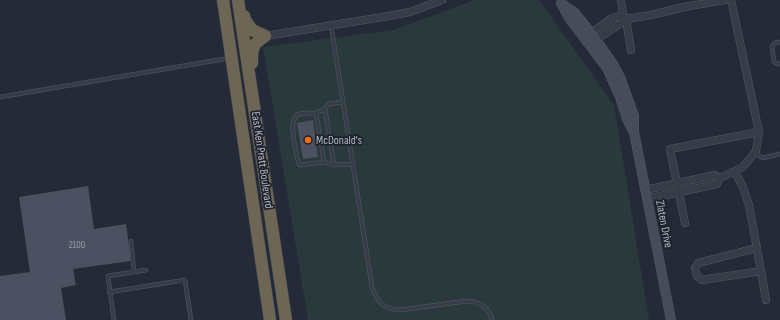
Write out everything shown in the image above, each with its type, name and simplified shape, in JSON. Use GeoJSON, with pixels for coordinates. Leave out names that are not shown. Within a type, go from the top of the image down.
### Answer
{"type":"FeatureCollection","features":[{"type":"Feature","properties":{"kind":"highway"},"geometry":{"type":"LineString","coordinates":[[224,0],[230,28],[233,32],[255,39]]}},
{"type":"Feature","properties":{"kind":"highway","name":"East Ken Pratt Boulevard"},"geometry":{"type":"LineString","coordinates":[[224,0],[231,58],[270,320]]}},
{"type":"Feature","properties":{"kind":"highway"},"geometry":{"type":"LineString","coordinates":[[239,0],[245,20],[252,30],[255,39]]}},
{"type":"Feature","properties":{"kind":"highway","name":"East Ken Pratt Boulevard"},"geometry":{"type":"LineString","coordinates":[[239,0],[255,39],[254,107],[286,320]]}},
{"type":"Feature","properties":{"kind":"street"},"geometry":{"type":"LineString","coordinates":[[255,39],[410,12],[442,0]]}},
{"type":"Feature","properties":{"kind":"street"},"geometry":{"type":"LineString","coordinates":[[621,0],[630,50]]}},
{"type":"Feature","properties":{"kind":"street"},"geometry":{"type":"LineString","coordinates":[[593,36],[612,18],[651,15],[690,3],[725,0]]}},
{"type":"Feature","properties":{"kind":"street"},"geometry":{"type":"LineString","coordinates":[[646,194],[679,192],[717,184],[720,178],[743,167],[756,151],[759,132],[731,0]]}},
{"type":"Feature","properties":{"kind":"street","name":"Zlaten Drive"},"geometry":{"type":"LineString","coordinates":[[560,1],[574,12],[613,64],[620,77],[634,116],[634,132],[671,320]]}},
{"type":"Feature","properties":{"kind":"street","name":"Zlaten Drive"},"geometry":{"type":"LineString","coordinates":[[560,1],[569,18],[607,68],[620,97],[626,119],[634,132]]}},
{"type":"Feature","properties":{"kind":"street"},"geometry":{"type":"LineString","coordinates":[[593,36],[610,30],[624,16]]}},
{"type":"Feature","properties":{"kind":"street"},"geometry":{"type":"LineString","coordinates":[[605,24],[610,30]]}},
{"type":"Feature","properties":{"kind":"street"},"geometry":{"type":"LineString","coordinates":[[685,223],[670,149],[759,132]]}},
{"type":"Feature","properties":{"kind":"street"},"geometry":{"type":"LineString","coordinates":[[735,172],[742,185],[749,205],[766,300]]}},
{"type":"Feature","properties":{"kind":"street"},"geometry":{"type":"LineString","coordinates":[[646,194],[677,183],[715,175],[720,178]]}},
{"type":"Feature","properties":{"kind":"street"},"geometry":{"type":"LineString","coordinates":[[687,181],[689,190]]}},
{"type":"Feature","properties":{"kind":"street"},"geometry":{"type":"LineString","coordinates":[[757,248],[698,263],[695,268],[698,276],[702,280],[761,271]]}},
{"type":"Feature","properties":{"kind":"lane"},"geometry":{"type":"LineString","coordinates":[[331,25],[372,287],[375,295],[379,302],[384,306],[400,310],[467,300],[474,301],[488,310],[492,320]]}},
{"type":"Feature","properties":{"kind":"lane"},"geometry":{"type":"LineString","coordinates":[[780,42],[775,43],[772,46],[774,62],[780,64]]}},
{"type":"Feature","properties":{"kind":"lane"},"geometry":{"type":"LineString","coordinates":[[0,97],[231,58]]}},
{"type":"Feature","properties":{"kind":"lane"},"geometry":{"type":"LineString","coordinates":[[343,102],[328,104],[325,109],[316,113],[302,113],[296,115],[293,125],[297,159],[300,165],[324,162],[334,165],[352,164]]}},
{"type":"Feature","properties":{"kind":"lane"},"geometry":{"type":"LineString","coordinates":[[325,109],[334,165]]}},
{"type":"Feature","properties":{"kind":"lane"},"geometry":{"type":"LineString","coordinates":[[316,113],[324,162]]}},
{"type":"Feature","properties":{"kind":"lane"},"geometry":{"type":"LineString","coordinates":[[754,153],[763,158],[780,154]]}},
{"type":"Feature","properties":{"kind":"lane"},"geometry":{"type":"LineString","coordinates":[[131,241],[134,272]]}},
{"type":"Feature","properties":{"kind":"lane"},"geometry":{"type":"LineString","coordinates":[[114,320],[108,276],[146,270]]}},
{"type":"Feature","properties":{"kind":"lane"},"geometry":{"type":"LineString","coordinates":[[110,292],[186,280],[191,320]]}},
{"type":"Feature","properties":{"kind":"shaded area"},"geometry":{"type":"Polygon","coordinates":[[[475,0],[539,0],[614,105],[649,320],[308,320],[263,47],[393,30],[475,0]]]}},
{"type":"Feature","properties":{"kind":"building","name":"McDonald's"},"geometry":{"type":"Polygon","coordinates":[[[313,120],[318,157],[303,159],[297,123],[313,120]]]}},
{"type":"Feature","properties":{"kind":"building"},"geometry":{"type":"Polygon","coordinates":[[[88,186],[94,229],[126,224],[131,261],[73,269],[76,285],[61,288],[66,320],[0,320],[0,276],[30,272],[19,197],[88,186]]]}},
{"type":"Feature","properties":{"kind":"place","name":"McDonald's"},"geometry":{"type":"Point","coordinates":[308,140]}}]}
